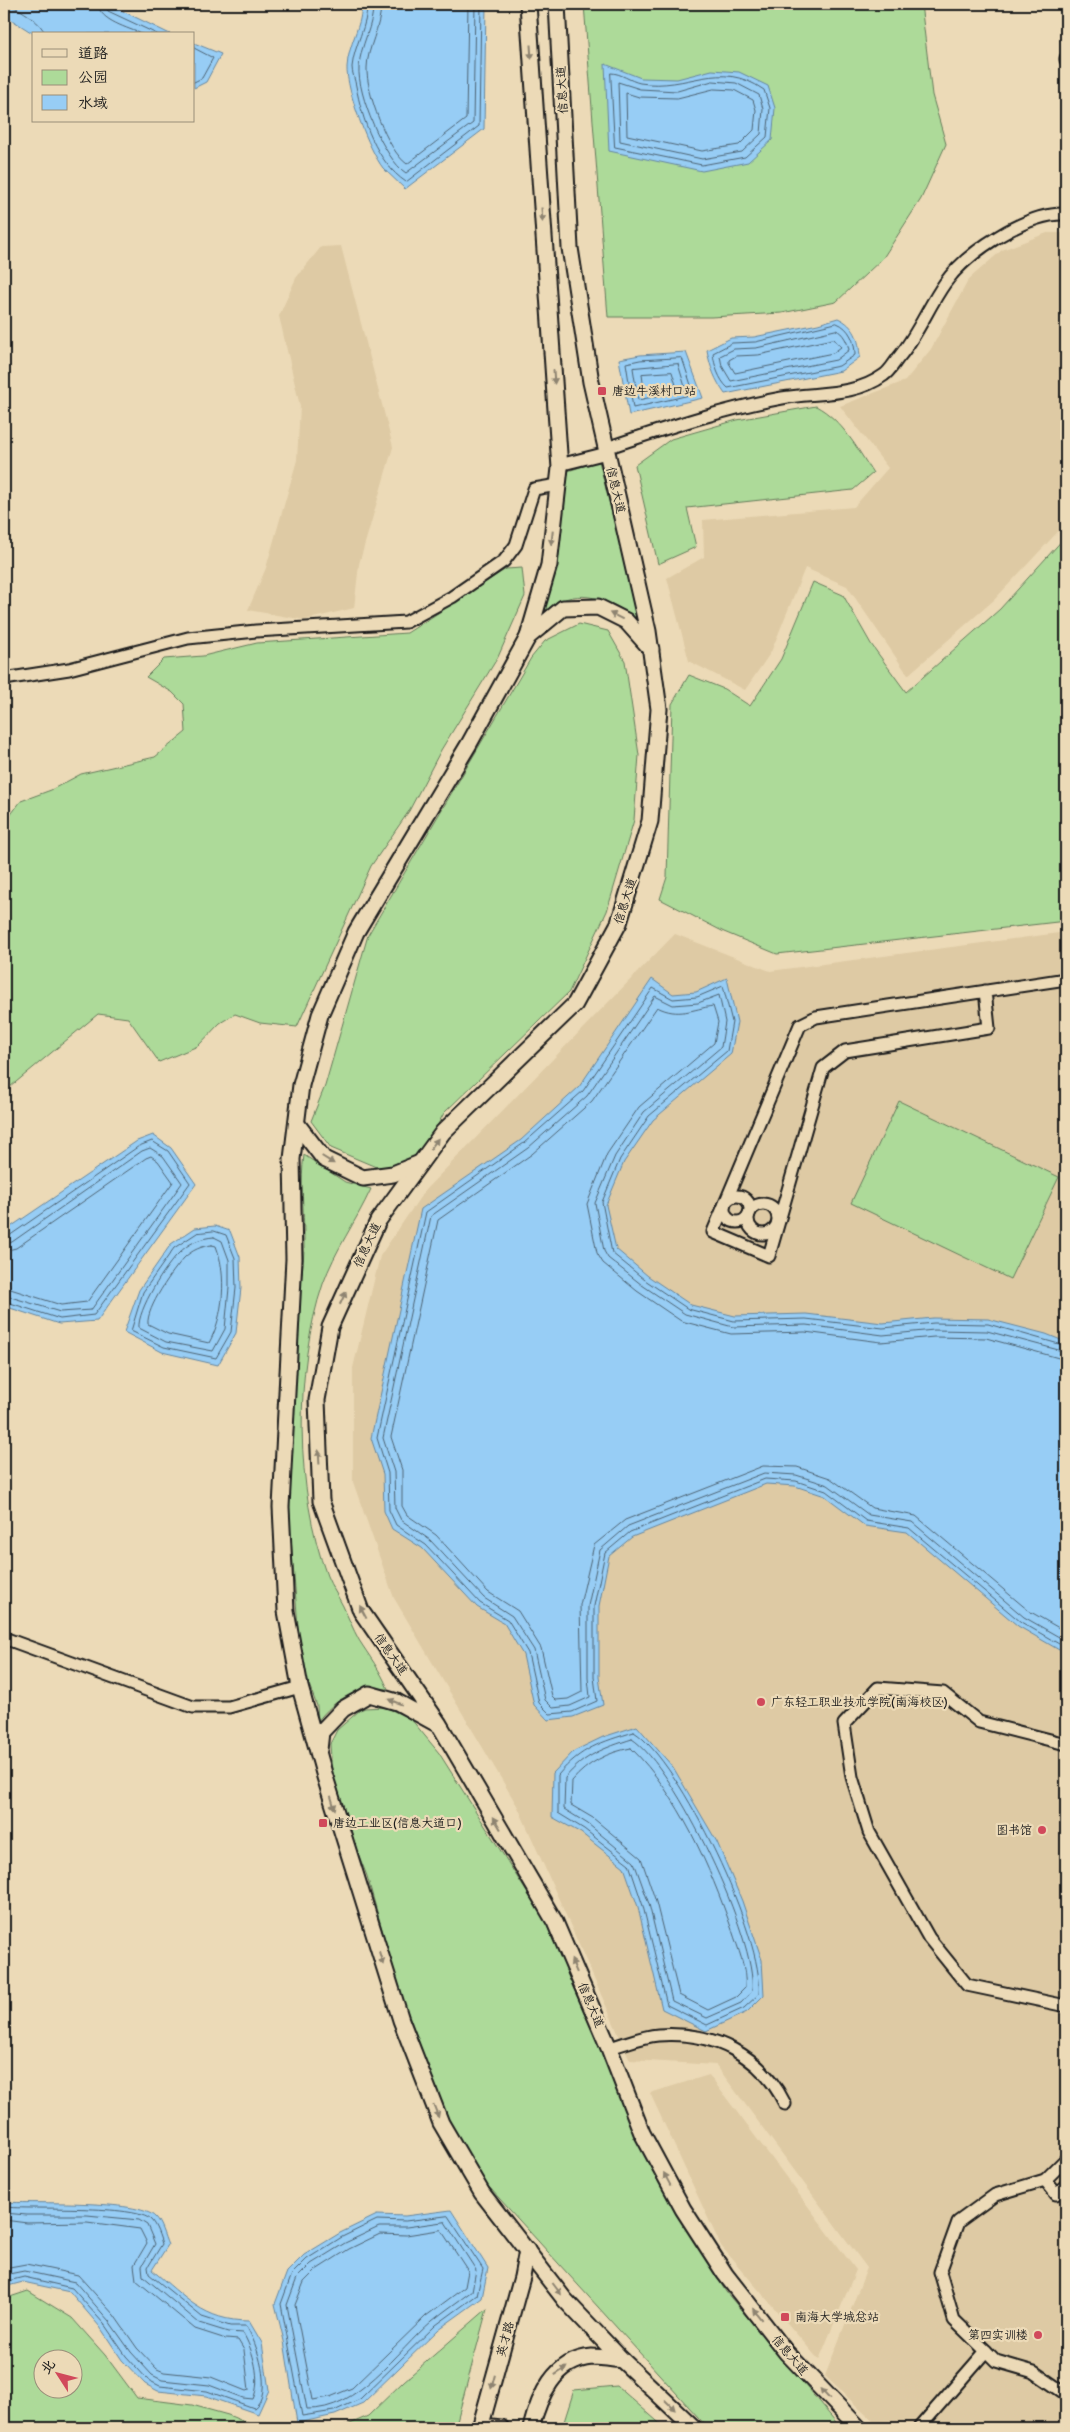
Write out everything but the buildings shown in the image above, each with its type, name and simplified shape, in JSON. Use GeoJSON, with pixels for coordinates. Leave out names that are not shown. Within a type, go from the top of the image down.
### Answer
{"type":"FeatureCollection","features":[{"type":"Feature","properties":{"kind":"main road"},"geometry":{"type":"LineString","coordinates":[[528,4],[559,465],[548,566],[528,637],[469,744],[356,932],[320,1015],[302,1085],[292,1159],[294,1259],[281,1507],[286,1611],[300,1687],[319,1756],[401,2020],[441,2123],[482,2193],[565,2300],[622,2360],[694,2428]]}},
{"type":"Feature","properties":{"kind":"main road","name":"信息大道"},"geometry":{"type":"LineString","coordinates":[[557,4],[570,248],[591,382],[651,649],[659,709],[650,822],[620,924],[575,1004],[443,1132],[378,1220],[330,1327],[317,1400],[321,1501],[361,1612],[438,1724],[555,1922],[609,2048],[642,2133],[683,2209],[726,2274],[786,2352],[859,2428]]}},
{"type":"Feature","properties":{"kind":"main road"},"geometry":{"type":"LineString","coordinates":[[528,637],[563,608],[598,607],[626,621],[651,649]]}},
{"type":"Feature","properties":{"kind":"main road"},"geometry":{"type":"LineString","coordinates":[[297,1124],[324,1159],[363,1178],[393,1174],[420,1163]]}},
{"type":"Feature","properties":{"kind":"main road"},"geometry":{"type":"LineString","coordinates":[[319,1756],[321,1732],[343,1709],[369,1694],[397,1702],[438,1724]]}},
{"type":"Feature","properties":{"kind":"main road","name":"英才路"},"geometry":{"type":"LineString","coordinates":[[480,2428],[522,2277],[527,2250]]}},
{"type":"Feature","properties":{"kind":"main road"},"geometry":{"type":"LineString","coordinates":[[531,2428],[537,2406],[554,2375],[573,2363],[591,2357],[622,2360]]}},
{"type":"Feature","properties":{"kind":"main road"},"geometry":{"type":"LineString","coordinates":[[489,2428],[492,2426],[501,2428]]}},
{"type":"Feature","properties":{"kind":"street"},"geometry":{"type":"LineString","coordinates":[[559,465],[607,451],[689,421],[783,398],[825,395],[864,386],[885,374],[897,360],[914,338],[944,283],[961,264],[1012,228],[1055,214],[1066,214]]}},
{"type":"Feature","properties":{"kind":"street"},"geometry":{"type":"LineString","coordinates":[[4,679],[69,668],[188,638],[256,631],[406,622],[452,597],[504,561],[516,545],[534,488],[558,485]]}},
{"type":"Feature","properties":{"kind":"street"},"geometry":{"type":"LineString","coordinates":[[985,992],[989,1028],[845,1051],[823,1068],[769,1256],[713,1232],[800,1025],[816,1017],[1066,979]]}},
{"type":"Feature","properties":{"kind":"street"},"geometry":{"type":"LineString","coordinates":[[749,1214],[748,1202],[742,1196],[730,1197],[725,1204],[724,1213],[734,1222],[743,1221],[749,1214],[755,1207],[769,1206],[776,1212],[777,1226],[770,1233],[755,1232],[749,1224],[749,1214]]}},
{"type":"Feature","properties":{"kind":"street"},"geometry":{"type":"LineString","coordinates":[[4,1638],[193,1708],[229,1707],[300,1687]]}},
{"type":"Feature","properties":{"kind":"street"},"geometry":{"type":"LineString","coordinates":[[1066,1744],[979,1722],[943,1692],[878,1688],[844,1724],[852,1778],[869,1832],[929,1938],[967,1985],[1066,2006]]}},
{"type":"Feature","properties":{"kind":"street"},"geometry":{"type":"LineString","coordinates":[[609,2048],[657,2035],[706,2036],[738,2050],[776,2084],[785,2104]]}},
{"type":"Feature","properties":{"kind":"street"},"geometry":{"type":"LineString","coordinates":[[1066,2159],[1045,2180],[995,2195],[958,2222],[940,2272],[954,2320],[986,2352],[996,2360],[1034,2372],[1066,2394]]}},
{"type":"Feature","properties":{"kind":"street"},"geometry":{"type":"LineString","coordinates":[[1045,2180],[1056,2194],[1066,2184]]}},
{"type":"Feature","properties":{"kind":"street"},"geometry":{"type":"LineString","coordinates":[[920,2428],[986,2352]]}},
{"type":"Feature","properties":{"kind":"shaded area"},"geometry":{"type":"Polygon","coordinates":[[[1047,233],[1066,233],[1066,523],[994,600],[908,675],[847,586],[805,568],[771,652],[745,690],[689,661],[667,578],[704,557],[703,520],[854,507],[888,468],[840,406],[905,381],[931,349],[969,279],[1002,250],[1047,233]]]}},
{"type":"Feature","properties":{"kind":"shaded area"},"geometry":{"type":"Polygon","coordinates":[[[341,246],[393,447],[359,564],[354,608],[305,620],[248,610],[266,568],[297,460],[300,406],[279,316],[296,278],[321,247],[341,246]]]}},
{"type":"Feature","properties":{"kind":"shaded area","name":"广东轻工职业技术学院(南海校区)"},"geometry":{"type":"Polygon","coordinates":[[[1066,932],[1066,2428],[880,2428],[825,2376],[867,2268],[716,2065],[630,2060],[518,1807],[394,1598],[353,1482],[353,1368],[380,1256],[425,1190],[675,934],[770,971],[1066,932]]]}},
{"type":"Feature","properties":{"kind":"shaded area","name":"南海大学城总站"},"geometry":{"type":"Polygon","coordinates":[[[709,2075],[856,2270],[819,2360],[721,2246],[650,2093],[709,2075]]]}},
{"type":"Feature","properties":{"kind":"green space"},"geometry":{"type":"Polygon","coordinates":[[[584,4],[921,4],[932,95],[946,144],[921,199],[883,258],[836,302],[782,313],[711,317],[608,317],[584,4]]]}},
{"type":"Feature","properties":{"kind":"green space"},"geometry":{"type":"Polygon","coordinates":[[[816,406],[834,419],[841,427],[873,473],[853,490],[687,508],[696,547],[658,564],[635,465],[671,439],[737,420],[816,406]]]}},
{"type":"Feature","properties":{"kind":"green space"},"geometry":{"type":"Polygon","coordinates":[[[599,461],[639,622],[623,610],[604,600],[583,596],[563,600],[543,612],[557,561],[568,471],[599,461]]]}},
{"type":"Feature","properties":{"kind":"green space"},"geometry":{"type":"Polygon","coordinates":[[[1066,536],[1066,921],[777,954],[724,932],[660,899],[667,877],[672,704],[689,675],[724,689],[750,706],[781,659],[813,582],[843,595],[871,644],[906,692],[1000,609],[1066,536]]]}},
{"type":"Feature","properties":{"kind":"green space"},"geometry":{"type":"Polygon","coordinates":[[[522,568],[525,596],[498,657],[441,750],[409,811],[371,866],[297,1027],[260,1023],[235,1014],[220,1023],[198,1046],[159,1062],[128,1018],[98,1014],[4,1092],[4,830],[9,817],[21,801],[51,790],[81,774],[155,757],[186,732],[184,704],[172,692],[146,677],[164,659],[203,656],[257,643],[407,633],[506,569],[522,568]]]}},
{"type":"Feature","properties":{"kind":"green space"},"geometry":{"type":"Polygon","coordinates":[[[579,624],[608,631],[625,661],[639,755],[634,820],[607,911],[569,992],[444,1113],[416,1165],[376,1167],[331,1148],[311,1121],[325,1086],[368,935],[531,658],[545,641],[579,624]]]}},
{"type":"Feature","properties":{"kind":"green space"},"geometry":{"type":"Polygon","coordinates":[[[899,1101],[1059,1177],[1010,1279],[851,1203],[899,1101]]]}},
{"type":"Feature","properties":{"kind":"green space"},"geometry":{"type":"Polygon","coordinates":[[[304,1155],[345,1182],[371,1189],[333,1259],[323,1284],[307,1354],[302,1430],[309,1506],[316,1542],[327,1576],[359,1640],[388,1689],[368,1689],[348,1695],[332,1706],[318,1721],[317,1706],[307,1679],[299,1638],[288,1503],[299,1330],[298,1319],[304,1250],[302,1186],[304,1155]]]}},
{"type":"Feature","properties":{"kind":"green space"},"geometry":{"type":"Polygon","coordinates":[[[385,1707],[411,1719],[439,1753],[545,1921],[558,1944],[569,1978],[658,2180],[726,2292],[841,2428],[708,2428],[479,2176],[444,2110],[398,1986],[367,1876],[346,1823],[332,1772],[330,1744],[337,1730],[360,1710],[385,1707]]]}},
{"type":"Feature","properties":{"kind":"green space"},"geometry":{"type":"Polygon","coordinates":[[[28,2291],[72,2318],[105,2355],[137,2398],[192,2405],[228,2415],[260,2428],[4,2428],[4,2299],[28,2291]]]}},
{"type":"Feature","properties":{"kind":"green space"},"geometry":{"type":"Polygon","coordinates":[[[487,2309],[455,2428],[341,2428],[368,2416],[404,2381],[487,2309]]]}},
{"type":"Feature","properties":{"kind":"green space"},"geometry":{"type":"Polygon","coordinates":[[[617,2386],[665,2428],[562,2428],[574,2390],[617,2386]]]}},
{"type":"Feature","properties":{"kind":"water"},"geometry":{"type":"Polygon","coordinates":[[[4,4],[108,4],[166,32],[32,33],[4,15],[4,4]]]}},
{"type":"Feature","properties":{"kind":"water"},"geometry":{"type":"Polygon","coordinates":[[[362,4],[486,4],[484,129],[405,189],[383,168],[377,159],[359,119],[350,90],[347,67],[348,59],[360,20],[362,4]]]}},
{"type":"Feature","properties":{"kind":"water"},"geometry":{"type":"Polygon","coordinates":[[[195,43],[221,54],[206,82],[195,88],[195,43]]]}},
{"type":"Feature","properties":{"kind":"water"},"geometry":{"type":"Polygon","coordinates":[[[605,64],[641,78],[677,79],[712,70],[739,72],[768,86],[775,108],[772,140],[748,162],[702,171],[609,151],[605,64]]]}},
{"type":"Feature","properties":{"kind":"water"},"geometry":{"type":"Polygon","coordinates":[[[838,318],[844,321],[855,334],[859,344],[860,357],[841,371],[725,394],[718,384],[711,368],[707,350],[731,338],[754,337],[838,318]]]}},
{"type":"Feature","properties":{"kind":"water"},"geometry":{"type":"Polygon","coordinates":[[[686,352],[703,398],[629,415],[619,359],[640,355],[686,352]]]}},
{"type":"Feature","properties":{"kind":"water"},"geometry":{"type":"Polygon","coordinates":[[[727,978],[737,1022],[731,1054],[653,1120],[624,1162],[606,1205],[616,1249],[648,1276],[691,1305],[735,1316],[806,1314],[883,1323],[933,1318],[988,1319],[1046,1334],[1066,1342],[1066,1654],[1018,1626],[907,1532],[865,1526],[825,1496],[795,1486],[766,1484],[632,1537],[609,1556],[599,1606],[599,1677],[603,1705],[573,1717],[548,1720],[534,1705],[523,1655],[504,1623],[477,1607],[422,1548],[392,1529],[384,1511],[383,1474],[371,1438],[421,1209],[521,1140],[579,1087],[652,979],[673,994],[696,992],[727,978]]]}},
{"type":"Feature","properties":{"kind":"water"},"geometry":{"type":"Polygon","coordinates":[[[153,1135],[171,1148],[196,1184],[97,1321],[59,1324],[4,1306],[4,1234],[12,1226],[137,1141],[153,1135]]]}},
{"type":"Feature","properties":{"kind":"water"},"geometry":{"type":"Polygon","coordinates":[[[215,1226],[230,1231],[240,1257],[241,1288],[236,1333],[218,1365],[162,1352],[124,1332],[139,1290],[171,1244],[195,1228],[215,1226]]]}},
{"type":"Feature","properties":{"kind":"water"},"geometry":{"type":"Polygon","coordinates":[[[637,1726],[673,1767],[717,1842],[742,1901],[762,1960],[764,1995],[747,2012],[706,2031],[662,2009],[638,1907],[624,1867],[581,1833],[552,1817],[553,1773],[574,1751],[603,1737],[637,1726]]]}},
{"type":"Feature","properties":{"kind":"water"},"geometry":{"type":"Polygon","coordinates":[[[4,2202],[129,2207],[145,2211],[155,2217],[161,2226],[168,2245],[152,2270],[185,2298],[207,2312],[233,2320],[249,2321],[262,2343],[269,2390],[258,2414],[206,2396],[158,2391],[145,2384],[122,2360],[100,2327],[70,2292],[23,2282],[4,2287],[4,2202]]]}},
{"type":"Feature","properties":{"kind":"water"},"geometry":{"type":"Polygon","coordinates":[[[451,2210],[488,2268],[482,2298],[439,2329],[363,2403],[335,2415],[297,2423],[284,2341],[275,2304],[287,2272],[304,2255],[340,2233],[377,2215],[405,2216],[451,2210]]]}},
{"type":"Feature","properties":{"kind":"place","name":"唐边牛溪村口站"},"geometry":{"type":"Point","coordinates":[602,391]}},
{"type":"Feature","properties":{"kind":"place","name":"广东轻工职业技术学院(南海校区)"},"geometry":{"type":"Point","coordinates":[761,1702]}},
{"type":"Feature","properties":{"kind":"place","name":"唐边工业区(信息大道口)"},"geometry":{"type":"Point","coordinates":[323,1823]}},
{"type":"Feature","properties":{"kind":"place","name":"图书馆"},"geometry":{"type":"Point","coordinates":[1042,1830]}},
{"type":"Feature","properties":{"kind":"place","name":"南海大学城总站"},"geometry":{"type":"Point","coordinates":[785,2317]}},
{"type":"Feature","properties":{"kind":"place","name":"第四实训楼"},"geometry":{"type":"Point","coordinates":[1038,2335]}}]}
